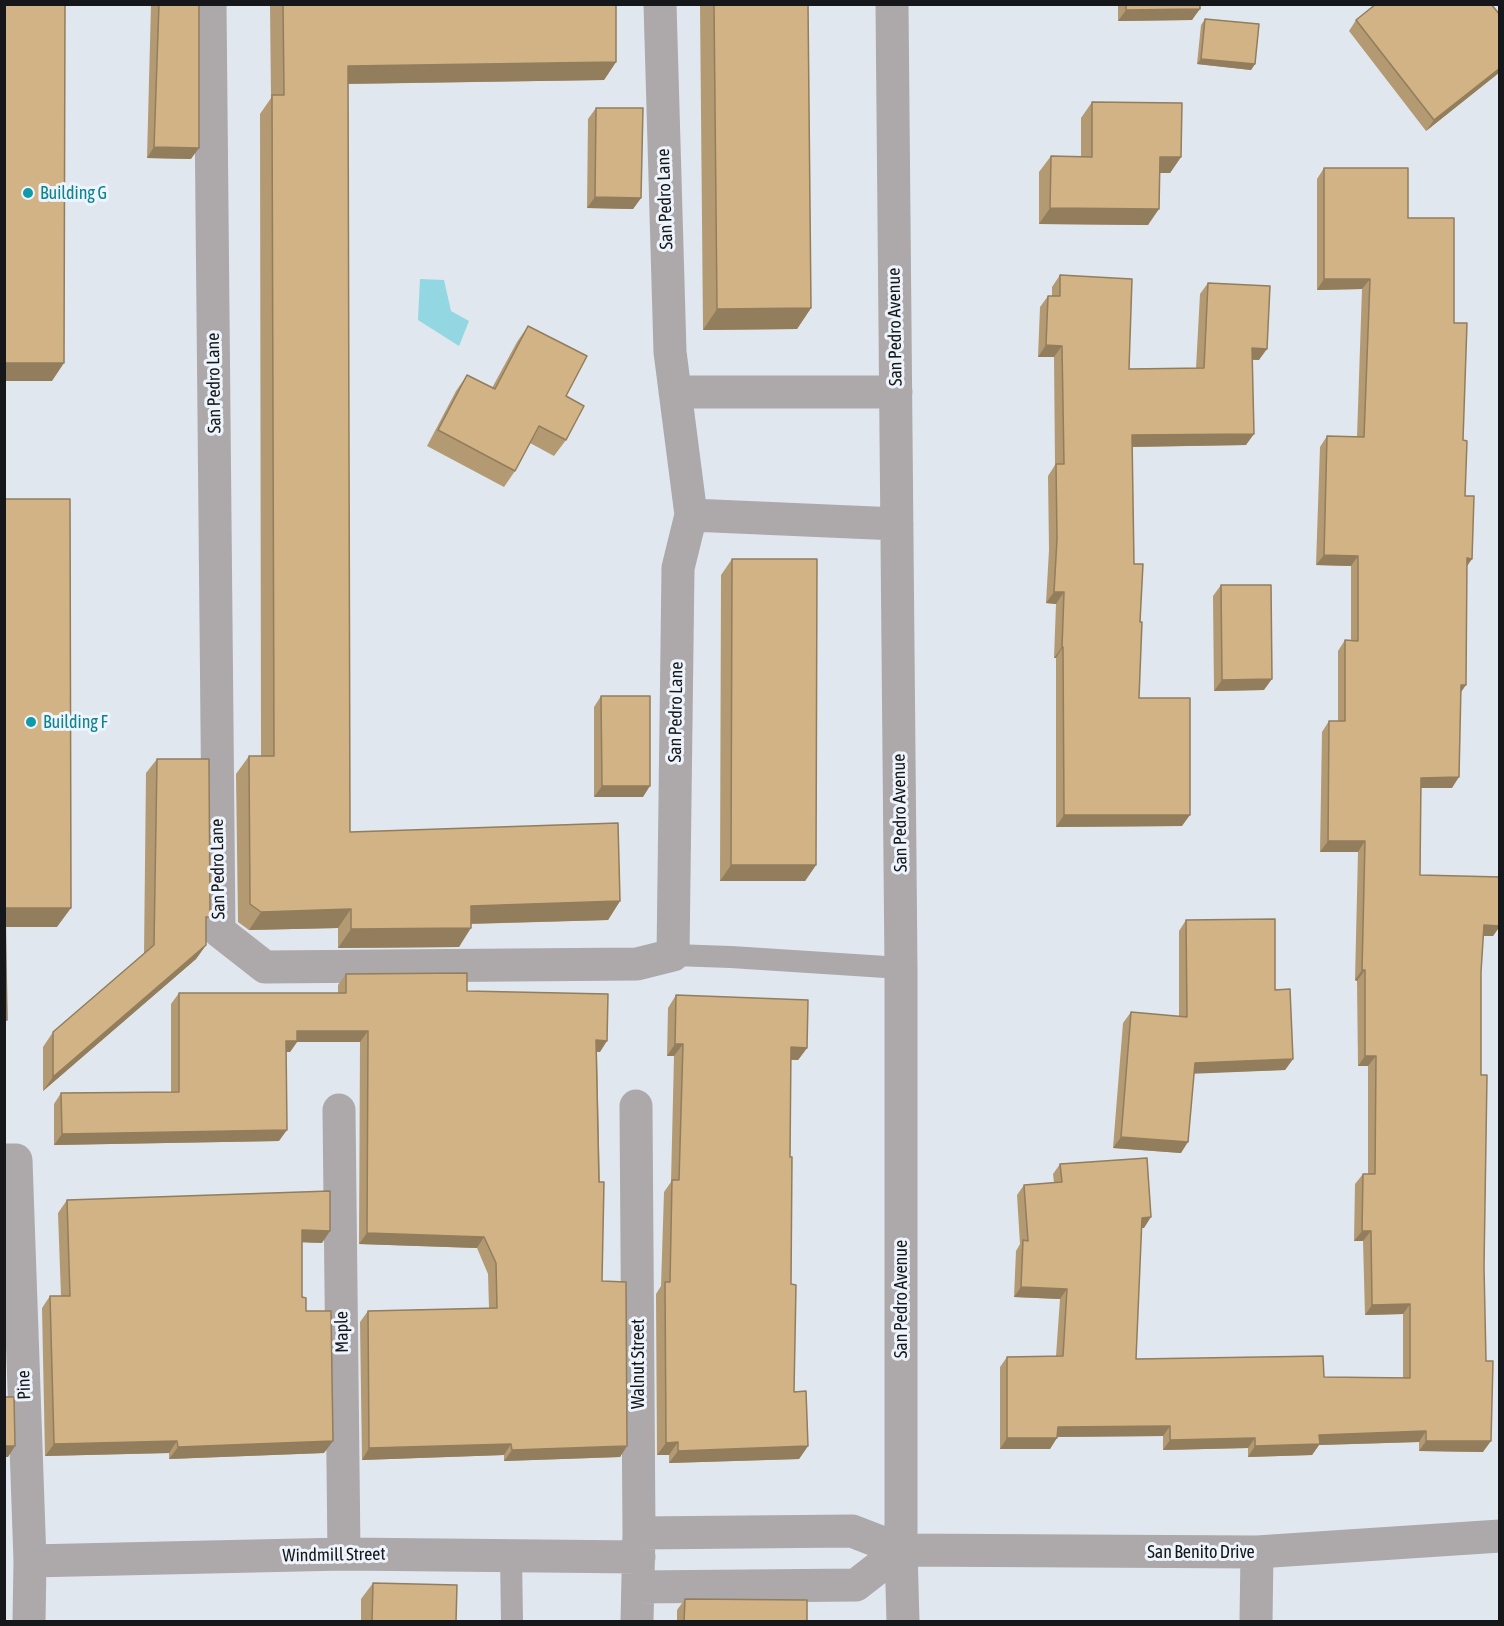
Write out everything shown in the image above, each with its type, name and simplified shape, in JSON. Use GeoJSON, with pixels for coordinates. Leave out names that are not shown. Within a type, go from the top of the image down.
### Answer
{"type":"FeatureCollection","features":[{"type":"Feature","properties":{"kind":"street","name":"San Pedro Lane"},"geometry":{"type":"LineString","coordinates":[[210,4],[219,931],[265,968],[637,964],[673,955],[678,568],[691,515],[669,352],[660,4]]}},
{"type":"Feature","properties":{"kind":"street","name":"San Pedro Avenue"},"geometry":{"type":"LineString","coordinates":[[892,4],[901,968],[903,1622]]}},
{"type":"Feature","properties":{"kind":"street"},"geometry":{"type":"LineString","coordinates":[[675,392],[896,392]]}},
{"type":"Feature","properties":{"kind":"street"},"geometry":{"type":"LineString","coordinates":[[691,515],[897,524]]}},
{"type":"Feature","properties":{"kind":"street","name":"Walnut Street"},"geometry":{"type":"LineString","coordinates":[[636,1106],[639,1559],[637,1622]]}},
{"type":"Feature","properties":{"kind":"street","name":"Maple"},"geometry":{"type":"LineString","coordinates":[[339,1110],[344,1554]]}},
{"type":"Feature","properties":{"kind":"street","name":"Pine"},"geometry":{"type":"LineString","coordinates":[[4,1160],[15,1160],[30,1561],[29,1622]]}},
{"type":"Feature","properties":{"kind":"street","name":"Windmill Street"},"geometry":{"type":"LineString","coordinates":[[639,1559],[852,1531],[901,1550]]}},
{"type":"Feature","properties":{"kind":"street","name":"San Benito Drive"},"geometry":{"type":"LineString","coordinates":[[901,1550],[1257,1552],[1500,1536]]}},
{"type":"Feature","properties":{"kind":"street","name":"Windmill Street"},"geometry":{"type":"LineString","coordinates":[[30,1561],[344,1554],[511,1555],[639,1559],[856,1585],[901,1550]]}},
{"type":"Feature","properties":{"kind":"street"},"geometry":{"type":"LineString","coordinates":[[1256,1622],[1257,1552]]}},
{"type":"Feature","properties":{"kind":"lane"},"geometry":{"type":"LineString","coordinates":[[673,955],[901,968]]}},
{"type":"Feature","properties":{"kind":"lane"},"geometry":{"type":"LineString","coordinates":[[511,1555],[512,1622]]}},
{"type":"Feature","properties":{"kind":"water"},"geometry":{"type":"Polygon","coordinates":[[[420,279],[444,280],[451,311],[469,321],[459,346],[418,320],[420,279]]]}},
{"type":"Feature","properties":{"kind":"building","name":"Building G"},"geometry":{"type":"Polygon","coordinates":[[[4,4],[65,4],[64,363],[4,363],[4,4]]]}},
{"type":"Feature","properties":{"kind":"building"},"geometry":{"type":"Polygon","coordinates":[[[159,4],[199,4],[199,148],[154,147],[159,4]]]}},
{"type":"Feature","properties":{"kind":"building"},"geometry":{"type":"Polygon","coordinates":[[[283,4],[616,4],[616,62],[348,66],[350,832],[618,823],[620,901],[471,906],[471,928],[351,929],[351,909],[261,912],[250,904],[249,756],[274,756],[272,95],[284,95],[283,4]]]}},
{"type":"Feature","properties":{"kind":"building"},"geometry":{"type":"Polygon","coordinates":[[[714,4],[808,4],[811,308],[717,309],[714,4]]]}},
{"type":"Feature","properties":{"kind":"building"},"geometry":{"type":"Polygon","coordinates":[[[1126,4],[1200,4],[1200,9],[1126,10],[1126,4]]]}},
{"type":"Feature","properties":{"kind":"building"},"geometry":{"type":"Polygon","coordinates":[[[1376,4],[1491,4],[1500,15],[1500,68],[1434,120],[1356,20],[1376,4]]]}},
{"type":"Feature","properties":{"kind":"building"},"geometry":{"type":"Polygon","coordinates":[[[1205,19],[1259,24],[1255,64],[1201,59],[1205,19]]]}},
{"type":"Feature","properties":{"kind":"building"},"geometry":{"type":"Polygon","coordinates":[[[1092,102],[1182,103],[1181,157],[1160,157],[1159,209],[1050,208],[1051,156],[1092,157],[1092,102]]]}},
{"type":"Feature","properties":{"kind":"building"},"geometry":{"type":"Polygon","coordinates":[[[596,108],[643,108],[641,198],[595,197],[596,108]]]}},
{"type":"Feature","properties":{"kind":"building"},"geometry":{"type":"Polygon","coordinates":[[[1324,168],[1408,168],[1408,218],[1454,218],[1454,323],[1467,323],[1463,440],[1467,441],[1465,496],[1474,496],[1472,559],[1467,558],[1466,685],[1461,685],[1459,777],[1421,778],[1420,875],[1500,877],[1500,926],[1484,925],[1481,972],[1481,1075],[1487,1075],[1484,1267],[1486,1361],[1493,1361],[1491,1441],[1426,1441],[1426,1431],[1319,1435],[1320,1444],[1255,1446],[1255,1438],[1170,1440],[1170,1426],[1058,1427],[1057,1438],[1007,1438],[1007,1357],[1063,1356],[1067,1289],[1021,1287],[1023,1240],[1028,1241],[1024,1185],[1062,1182],[1060,1164],[1147,1158],[1151,1217],[1142,1218],[1136,1359],[1323,1356],[1324,1377],[1410,1378],[1410,1304],[1372,1305],[1371,1231],[1362,1231],[1363,1174],[1375,1174],[1376,1056],[1365,1056],[1365,970],[1362,970],[1365,841],[1328,841],[1329,721],[1345,721],[1345,640],[1358,641],[1358,556],[1324,555],[1327,436],[1364,437],[1370,279],[1324,279],[1324,168]]]}},
{"type":"Feature","properties":{"kind":"building"},"geometry":{"type":"Polygon","coordinates":[[[1060,275],[1132,279],[1129,369],[1204,368],[1208,283],[1270,286],[1267,349],[1252,348],[1254,434],[1132,435],[1134,564],[1143,564],[1139,698],[1190,698],[1190,815],[1064,815],[1062,647],[1064,592],[1054,592],[1057,539],[1056,464],[1064,464],[1062,346],[1046,345],[1048,296],[1060,296],[1060,275]]]}},
{"type":"Feature","properties":{"kind":"building"},"geometry":{"type":"Polygon","coordinates":[[[528,326],[587,356],[566,396],[584,406],[566,440],[539,426],[515,471],[438,430],[467,375],[495,389],[528,326]]]}},
{"type":"Feature","properties":{"kind":"building","name":"Building F"},"geometry":{"type":"Polygon","coordinates":[[[4,499],[70,499],[71,908],[5,908],[7,1020],[4,1020],[4,499]]]}},
{"type":"Feature","properties":{"kind":"building"},"geometry":{"type":"Polygon","coordinates":[[[732,559],[817,559],[816,865],[731,865],[732,559]]]}},
{"type":"Feature","properties":{"kind":"building"},"geometry":{"type":"Polygon","coordinates":[[[1221,585],[1271,585],[1272,679],[1222,680],[1221,585]]]}},
{"type":"Feature","properties":{"kind":"building"},"geometry":{"type":"Polygon","coordinates":[[[601,696],[650,696],[650,786],[602,786],[601,696]]]}},
{"type":"Feature","properties":{"kind":"building"},"geometry":{"type":"Polygon","coordinates":[[[157,759],[209,759],[210,917],[206,917],[206,945],[53,1077],[53,1032],[154,945],[157,759]]]}},
{"type":"Feature","properties":{"kind":"building"},"geometry":{"type":"Polygon","coordinates":[[[1275,919],[1275,990],[1290,989],[1293,1059],[1195,1063],[1188,1142],[1121,1137],[1131,1012],[1187,1017],[1186,920],[1275,919]]]}},
{"type":"Feature","properties":{"kind":"building"},"geometry":{"type":"Polygon","coordinates":[[[467,973],[467,991],[608,994],[607,1041],[596,1040],[599,1182],[604,1182],[602,1281],[626,1282],[627,1446],[512,1450],[511,1444],[369,1448],[368,1311],[497,1308],[496,1263],[484,1237],[367,1233],[368,1031],[297,1031],[297,1041],[286,1041],[287,1130],[62,1134],[61,1093],[179,1092],[179,993],[346,993],[346,974],[467,973]]]}},
{"type":"Feature","properties":{"kind":"building"},"geometry":{"type":"Polygon","coordinates":[[[676,995],[808,1000],[807,1048],[791,1047],[790,1157],[792,1157],[791,1284],[796,1285],[794,1392],[806,1391],[808,1446],[678,1451],[678,1442],[666,1443],[665,1282],[670,1282],[672,1180],[679,1180],[683,1044],[675,1044],[676,995]]]}},
{"type":"Feature","properties":{"kind":"building"},"geometry":{"type":"Polygon","coordinates":[[[330,1191],[330,1231],[302,1230],[302,1297],[306,1298],[306,1311],[331,1311],[333,1441],[178,1447],[177,1441],[54,1444],[50,1296],[70,1296],[67,1200],[330,1191]]]}},
{"type":"Feature","properties":{"kind":"building"},"geometry":{"type":"Polygon","coordinates":[[[4,1397],[14,1397],[15,1446],[4,1446],[4,1397]]]}},
{"type":"Feature","properties":{"kind":"building"},"geometry":{"type":"Polygon","coordinates":[[[373,1583],[457,1585],[456,1622],[372,1622],[373,1583]]]}},
{"type":"Feature","properties":{"kind":"building"},"geometry":{"type":"Polygon","coordinates":[[[685,1599],[807,1600],[807,1622],[684,1622],[685,1599]]]}},
{"type":"Feature","properties":{"kind":"place","name":"Building G"},"geometry":{"type":"Point","coordinates":[28,193]}},
{"type":"Feature","properties":{"kind":"place","name":"Building F"},"geometry":{"type":"Point","coordinates":[31,722]}}]}
